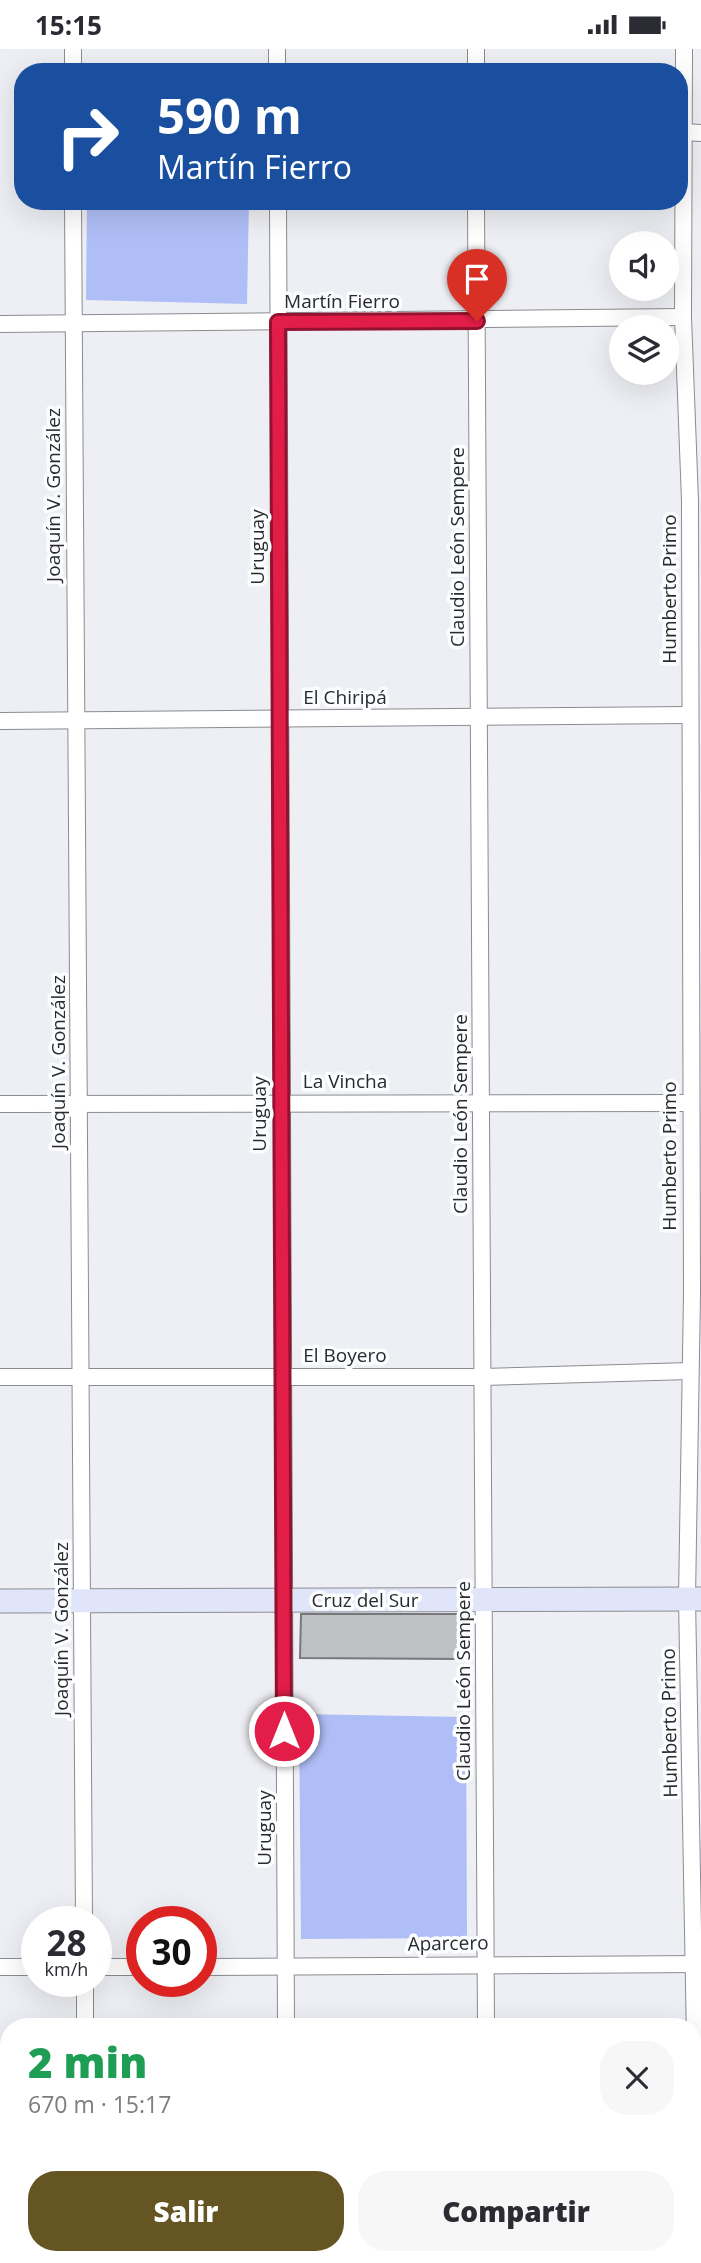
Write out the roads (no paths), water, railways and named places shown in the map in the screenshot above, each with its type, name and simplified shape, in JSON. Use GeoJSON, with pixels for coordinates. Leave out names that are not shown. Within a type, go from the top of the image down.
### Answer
{"type":"FeatureCollection","features":[{"type":"Feature","properties":{"kind":"street","name":"Joaquín V. González"},"geometry":{"type":"LineString","coordinates":[[73,210],[85,1906]]}},
{"type":"Feature","properties":{"kind":"street","name":"Uruguay"},"geometry":{"type":"LineString","coordinates":[[278,210],[278,719],[286,2018]]}},
{"type":"Feature","properties":{"kind":"street","name":"Claudio León Sempere"},"geometry":{"type":"LineString","coordinates":[[477,210],[486,2018]]}},
{"type":"Feature","properties":{"kind":"street","name":"Humberto Primo"},"geometry":{"type":"LineString","coordinates":[[682,210],[683,317],[695,501],[690,715],[696,1023],[689,1103],[696,1294],[690,1371],[698,2018]]}},
{"type":"Feature","properties":{"kind":"street","name":"Martín Fierro"},"geometry":{"type":"LineString","coordinates":[[0,324],[683,317]]}},
{"type":"Feature","properties":{"kind":"street","name":"El Chiripá"},"geometry":{"type":"LineString","coordinates":[[0,721],[690,715]]}},
{"type":"Feature","properties":{"kind":"street","name":"La Vincha"},"geometry":{"type":"LineString","coordinates":[[0,1104],[481,1101],[689,1103]]}},
{"type":"Feature","properties":{"kind":"street","name":"El Boyero"},"geometry":{"type":"LineString","coordinates":[[0,1377],[483,1377],[690,1371]]}},
{"type":"Feature","properties":{"kind":"street","name":"Cruz del Sur"},"geometry":{"type":"LineString","coordinates":[[0,1601],[694,1599]]}},
{"type":"Feature","properties":{"kind":"street","name":"Aparcero"},"geometry":{"type":"LineString","coordinates":[[217,1967],[698,1964]]}},
{"type":"Feature","properties":{"kind":"street"},"geometry":{"type":"LineString","coordinates":[[0,1967],[21,1967]]}},
{"type":"Feature","properties":{"kind":"street"},"geometry":{"type":"LineString","coordinates":[[85,1997],[85,2018]]}}]}
